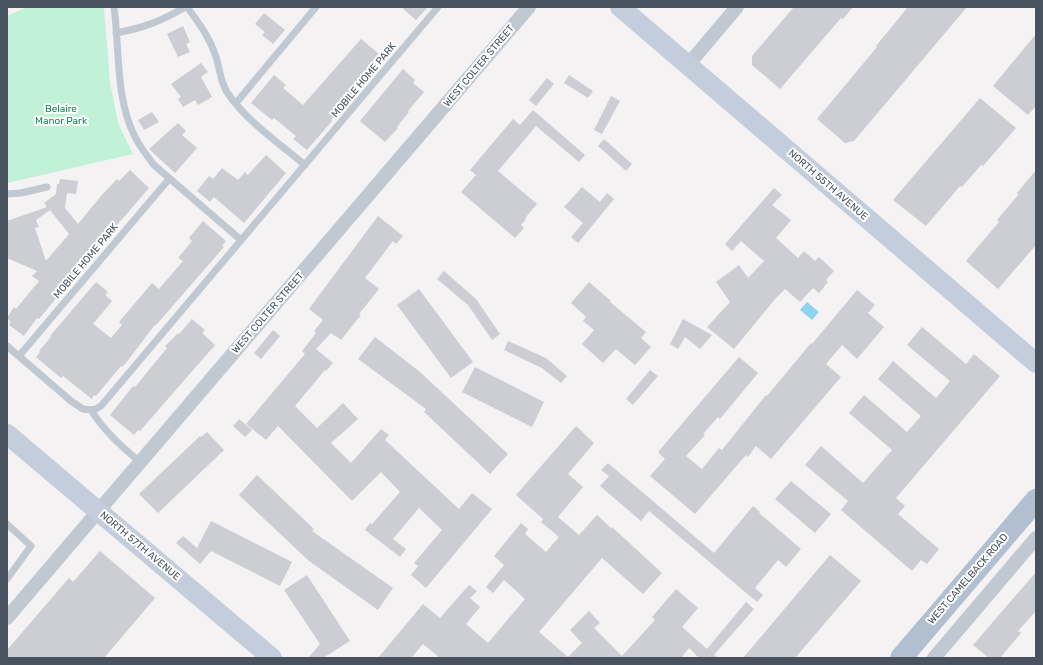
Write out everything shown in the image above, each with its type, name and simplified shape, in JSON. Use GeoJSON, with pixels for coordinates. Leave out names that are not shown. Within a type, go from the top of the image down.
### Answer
{"type":"FeatureCollection","features":[{"type":"Feature","properties":{"kind":"main road","name":"WEST CAMELBACK ROAD"},"geometry":{"type":"LineString","coordinates":[[900,658],[1036,500]]}},
{"type":"Feature","properties":{"kind":"street","name":"WEST COLTER STREET"},"geometry":{"type":"LineString","coordinates":[[7,618],[529,7]]}},
{"type":"Feature","properties":{"kind":"street","name":"NORTH 55TH AVENUE"},"geometry":{"type":"LineString","coordinates":[[620,7],[1036,363]]}},
{"type":"Feature","properties":{"kind":"street"},"geometry":{"type":"LineString","coordinates":[[688,65],[737,7]]}},
{"type":"Feature","properties":{"kind":"street","name":"NORTH 57TH AVENUE"},"geometry":{"type":"LineString","coordinates":[[7,434],[272,658]]}},
{"type":"Feature","properties":{"kind":"street"},"geometry":{"type":"LineString","coordinates":[[934,658],[1036,538]]}},
{"type":"Feature","properties":{"kind":"lane"},"geometry":{"type":"LineString","coordinates":[[114,7],[119,79],[128,121],[135,137],[154,165],[241,240]]}},
{"type":"Feature","properties":{"kind":"lane"},"geometry":{"type":"LineString","coordinates":[[116,33],[150,25],[168,18],[186,7],[209,38],[216,56],[222,82],[236,104],[257,125],[305,165]]}},
{"type":"Feature","properties":{"kind":"lane"},"geometry":{"type":"LineString","coordinates":[[236,104],[316,7]]}},
{"type":"Feature","properties":{"kind":"lane","name":"MOBILE HOME PARK"},"geometry":{"type":"LineString","coordinates":[[91,410],[101,406],[438,7]]}},
{"type":"Feature","properties":{"kind":"lane","name":"MOBILE HOME PARK"},"geometry":{"type":"LineString","coordinates":[[19,356],[169,179]]}},
{"type":"Feature","properties":{"kind":"lane"},"geometry":{"type":"LineString","coordinates":[[7,194],[21,193],[46,187]]}},
{"type":"Feature","properties":{"kind":"lane"},"geometry":{"type":"LineString","coordinates":[[7,346],[71,401],[83,408],[91,410],[109,435],[140,462]]}},
{"type":"Feature","properties":{"kind":"lane"},"geometry":{"type":"LineString","coordinates":[[7,524],[31,546],[7,579]]}},
{"type":"Feature","properties":{"kind":"green space","name":"Belaire Manor Park"},"geometry":{"type":"Polygon","coordinates":[[[27,7],[104,7],[110,82],[118,123],[133,154],[7,183],[7,16],[27,7]]]}},
{"type":"Feature","properties":{"kind":"water"},"geometry":{"type":"Polygon","coordinates":[[[807,302],[819,312],[812,320],[800,310],[807,302]]]}},
{"type":"Feature","properties":{"kind":"building"},"geometry":{"type":"Polygon","coordinates":[[[401,7],[428,7],[416,20],[401,7]]]}},
{"type":"Feature","properties":{"kind":"building"},"geometry":{"type":"Polygon","coordinates":[[[794,7],[853,7],[843,19],[841,18],[780,89],[752,65],[752,56],[794,7]]]}},
{"type":"Feature","properties":{"kind":"building"},"geometry":{"type":"Polygon","coordinates":[[[908,7],[967,7],[854,141],[845,143],[817,119],[908,7]]]}},
{"type":"Feature","properties":{"kind":"building"},"geometry":{"type":"Polygon","coordinates":[[[264,13],[285,30],[273,44],[262,35],[265,32],[255,24],[264,13]]]}},
{"type":"Feature","properties":{"kind":"building"},"geometry":{"type":"Polygon","coordinates":[[[183,26],[190,42],[186,44],[190,52],[178,57],[167,34],[183,26]]]}},
{"type":"Feature","properties":{"kind":"building"},"geometry":{"type":"Polygon","coordinates":[[[1036,34],[1036,106],[1028,115],[993,86],[1036,34]]]}},
{"type":"Feature","properties":{"kind":"building"},"geometry":{"type":"Polygon","coordinates":[[[361,39],[384,58],[350,101],[348,99],[331,120],[332,121],[307,150],[293,139],[296,136],[274,118],[272,120],[251,103],[274,75],[286,85],[283,88],[303,105],[361,39]]]}},
{"type":"Feature","properties":{"kind":"building"},"geometry":{"type":"Polygon","coordinates":[[[201,63],[208,72],[201,77],[212,97],[198,105],[195,100],[183,107],[178,99],[181,97],[171,84],[201,63]]]}},
{"type":"Feature","properties":{"kind":"building"},"geometry":{"type":"Polygon","coordinates":[[[403,69],[415,80],[413,83],[424,92],[408,111],[409,112],[397,127],[398,128],[385,142],[360,121],[403,69]]]}},
{"type":"Feature","properties":{"kind":"building"},"geometry":{"type":"Polygon","coordinates":[[[569,75],[593,91],[588,98],[564,83],[569,75]]]}},
{"type":"Feature","properties":{"kind":"building"},"geometry":{"type":"Polygon","coordinates":[[[547,78],[554,84],[536,106],[529,100],[547,78]]]}},
{"type":"Feature","properties":{"kind":"building"},"geometry":{"type":"Polygon","coordinates":[[[611,96],[620,101],[602,134],[594,130],[611,96]]]}},
{"type":"Feature","properties":{"kind":"building"},"geometry":{"type":"Polygon","coordinates":[[[980,98],[1016,128],[983,166],[981,165],[962,187],[960,186],[926,226],[893,200],[980,98]]]}},
{"type":"Feature","properties":{"kind":"building"},"geometry":{"type":"Polygon","coordinates":[[[533,110],[585,155],[579,162],[536,126],[498,171],[537,204],[525,218],[526,219],[521,225],[524,228],[515,238],[461,192],[476,175],[470,170],[513,119],[520,125],[533,110]]]}},
{"type":"Feature","properties":{"kind":"building"},"geometry":{"type":"Polygon","coordinates":[[[152,112],[159,122],[144,130],[138,120],[152,112]]]}},
{"type":"Feature","properties":{"kind":"building"},"geometry":{"type":"Polygon","coordinates":[[[178,123],[186,131],[182,135],[197,148],[175,173],[149,149],[178,123]]]}},
{"type":"Feature","properties":{"kind":"building"},"geometry":{"type":"Polygon","coordinates":[[[604,139],[632,164],[626,171],[598,146],[604,139]]]}},
{"type":"Feature","properties":{"kind":"building"},"geometry":{"type":"Polygon","coordinates":[[[266,155],[286,173],[244,223],[214,197],[210,202],[197,191],[209,176],[213,179],[222,168],[238,180],[245,172],[248,175],[266,155]]]}},
{"type":"Feature","properties":{"kind":"building"},"geometry":{"type":"Polygon","coordinates":[[[130,170],[149,188],[61,290],[62,291],[39,319],[37,318],[24,336],[9,325],[11,322],[7,318],[14,307],[16,309],[39,281],[32,276],[37,271],[7,258],[7,221],[47,207],[44,203],[56,194],[57,184],[59,184],[60,179],[78,181],[76,194],[67,193],[65,208],[78,224],[117,179],[119,181],[130,170]],[[50,210],[36,220],[39,227],[35,228],[46,261],[69,234],[50,210]]]}},
{"type":"Feature","properties":{"kind":"building"},"geometry":{"type":"Polygon","coordinates":[[[1036,170],[1036,245],[998,289],[966,261],[999,222],[997,220],[1036,170]]]}},
{"type":"Feature","properties":{"kind":"building"},"geometry":{"type":"Polygon","coordinates":[[[582,187],[600,202],[607,193],[614,199],[578,243],[571,237],[583,223],[564,207],[582,187]]]}},
{"type":"Feature","properties":{"kind":"building"},"geometry":{"type":"Polygon","coordinates":[[[774,188],[782,195],[772,205],[791,220],[776,238],[798,258],[804,251],[815,261],[819,257],[834,271],[826,280],[828,282],[819,293],[813,288],[800,302],[785,289],[734,349],[707,327],[730,302],[716,282],[739,265],[748,278],[764,261],[741,241],[732,251],[725,244],[774,188]]]}},
{"type":"Feature","properties":{"kind":"building"},"geometry":{"type":"Polygon","coordinates":[[[378,216],[403,236],[396,244],[393,241],[365,278],[379,289],[359,314],[361,315],[341,340],[331,333],[316,349],[333,363],[326,371],[325,370],[295,406],[317,428],[343,403],[358,419],[331,443],[351,463],[381,429],[389,435],[385,440],[459,509],[472,493],[492,509],[426,588],[411,575],[418,566],[414,563],[442,530],[419,508],[393,539],[406,549],[400,557],[365,530],[400,492],[381,472],[352,501],[278,426],[266,440],[246,424],[305,354],[302,351],[316,333],[314,331],[323,320],[309,309],[378,216]]]}},
{"type":"Feature","properties":{"kind":"building"},"geometry":{"type":"Polygon","coordinates":[[[203,221],[226,241],[222,246],[224,247],[154,326],[126,363],[122,367],[121,366],[96,396],[94,395],[92,399],[63,376],[61,378],[36,357],[51,337],[50,336],[96,282],[108,292],[105,295],[112,301],[93,324],[111,338],[122,325],[119,322],[152,283],[159,289],[183,261],[178,258],[192,241],[189,238],[203,221]]]}},
{"type":"Feature","properties":{"kind":"building"},"geometry":{"type":"Polygon","coordinates":[[[444,271],[476,299],[500,334],[492,340],[468,305],[437,279],[444,271]]]}},
{"type":"Feature","properties":{"kind":"building"},"geometry":{"type":"Polygon","coordinates":[[[589,282],[646,332],[641,338],[651,347],[635,365],[616,349],[603,363],[582,344],[594,330],[583,321],[586,317],[571,303],[589,282]]]}},
{"type":"Feature","properties":{"kind":"building"},"geometry":{"type":"Polygon","coordinates":[[[419,289],[473,362],[451,378],[397,305],[419,289]]]}},
{"type":"Feature","properties":{"kind":"building"},"geometry":{"type":"Polygon","coordinates":[[[857,290],[875,305],[868,313],[884,327],[857,359],[842,345],[826,364],[841,377],[771,459],[756,446],[748,457],[746,455],[695,514],[650,476],[665,459],[658,452],[739,357],[758,373],[720,419],[718,417],[703,434],[705,435],[686,456],[702,469],[719,448],[722,450],[766,395],[767,396],[857,290]]]}},
{"type":"Feature","properties":{"kind":"building"},"geometry":{"type":"Polygon","coordinates":[[[192,319],[205,330],[202,333],[215,345],[140,431],[138,430],[134,435],[110,415],[133,386],[135,387],[167,348],[165,346],[178,333],[179,334],[192,319]]]}},
{"type":"Feature","properties":{"kind":"building"},"geometry":{"type":"Polygon","coordinates":[[[683,319],[712,335],[700,349],[685,337],[678,349],[670,344],[683,319]]]}},
{"type":"Feature","properties":{"kind":"building"},"geometry":{"type":"Polygon","coordinates":[[[922,327],[966,364],[974,354],[1000,376],[896,498],[905,506],[898,514],[939,549],[927,564],[921,560],[912,571],[841,510],[848,501],[805,465],[821,446],[863,483],[892,450],[849,413],[864,395],[907,432],[921,416],[878,379],[893,361],[936,398],[950,381],[907,345],[922,327]]]}},
{"type":"Feature","properties":{"kind":"building"},"geometry":{"type":"Polygon","coordinates":[[[273,330],[280,336],[261,359],[254,353],[273,330]]]}},
{"type":"Feature","properties":{"kind":"building"},"geometry":{"type":"Polygon","coordinates":[[[375,337],[420,372],[508,454],[490,474],[424,412],[426,409],[358,359],[375,337]]]}},
{"type":"Feature","properties":{"kind":"building"},"geometry":{"type":"Polygon","coordinates":[[[508,341],[546,358],[567,376],[561,383],[542,368],[504,350],[508,341]]]}},
{"type":"Feature","properties":{"kind":"building"},"geometry":{"type":"Polygon","coordinates":[[[475,367],[544,402],[532,427],[462,392],[475,367]]]}},
{"type":"Feature","properties":{"kind":"building"},"geometry":{"type":"Polygon","coordinates":[[[650,370],[658,376],[633,405],[626,399],[650,370]]]}},
{"type":"Feature","properties":{"kind":"building"},"geometry":{"type":"Polygon","coordinates":[[[239,419],[252,430],[245,437],[233,426],[239,419]]]}},
{"type":"Feature","properties":{"kind":"building"},"geometry":{"type":"Polygon","coordinates":[[[576,426],[594,443],[568,474],[583,487],[558,517],[579,535],[597,515],[662,573],[643,594],[602,558],[539,632],[568,657],[582,643],[570,630],[589,611],[600,623],[594,628],[622,656],[655,620],[652,617],[676,589],[698,608],[682,627],[707,649],[746,602],[754,609],[714,655],[718,658],[699,658],[689,648],[681,658],[440,658],[423,644],[411,658],[378,658],[423,604],[440,618],[469,585],[477,591],[470,598],[480,607],[466,624],[488,643],[525,599],[504,580],[493,593],[486,587],[504,565],[494,556],[521,523],[528,529],[525,534],[546,552],[559,537],[541,522],[543,519],[516,495],[576,426]]]}},
{"type":"Feature","properties":{"kind":"building"},"geometry":{"type":"Polygon","coordinates":[[[207,432],[224,450],[158,513],[139,494],[200,436],[201,437],[207,432]]]}},
{"type":"Feature","properties":{"kind":"building"},"geometry":{"type":"Polygon","coordinates":[[[608,463],[714,553],[753,506],[760,512],[759,513],[801,549],[786,567],[778,560],[755,588],[763,595],[757,602],[649,511],[641,521],[600,486],[609,476],[601,470],[608,463]]]}},
{"type":"Feature","properties":{"kind":"building"},"geometry":{"type":"Polygon","coordinates":[[[257,475],[314,529],[312,531],[393,588],[378,610],[309,561],[239,495],[257,475]]]}},
{"type":"Feature","properties":{"kind":"building"},"geometry":{"type":"Polygon","coordinates":[[[791,481],[831,514],[815,533],[775,499],[791,481]]]}},
{"type":"Feature","properties":{"kind":"building"},"geometry":{"type":"Polygon","coordinates":[[[211,521],[292,562],[280,586],[211,551],[200,564],[176,543],[183,536],[197,548],[211,521]]]}},
{"type":"Feature","properties":{"kind":"building"},"geometry":{"type":"Polygon","coordinates":[[[100,551],[155,598],[104,658],[7,658],[7,650],[69,578],[73,582],[100,551]]]}},
{"type":"Feature","properties":{"kind":"building"},"geometry":{"type":"Polygon","coordinates":[[[830,555],[861,581],[795,658],[743,658],[830,555]]]}},
{"type":"Feature","properties":{"kind":"building"},"geometry":{"type":"Polygon","coordinates":[[[1036,572],[1036,611],[1018,631],[1021,633],[1000,658],[989,658],[973,645],[1036,572]]]}},
{"type":"Feature","properties":{"kind":"building"},"geometry":{"type":"Polygon","coordinates":[[[307,575],[350,641],[323,658],[308,658],[320,644],[284,590],[307,575]]]}}]}
